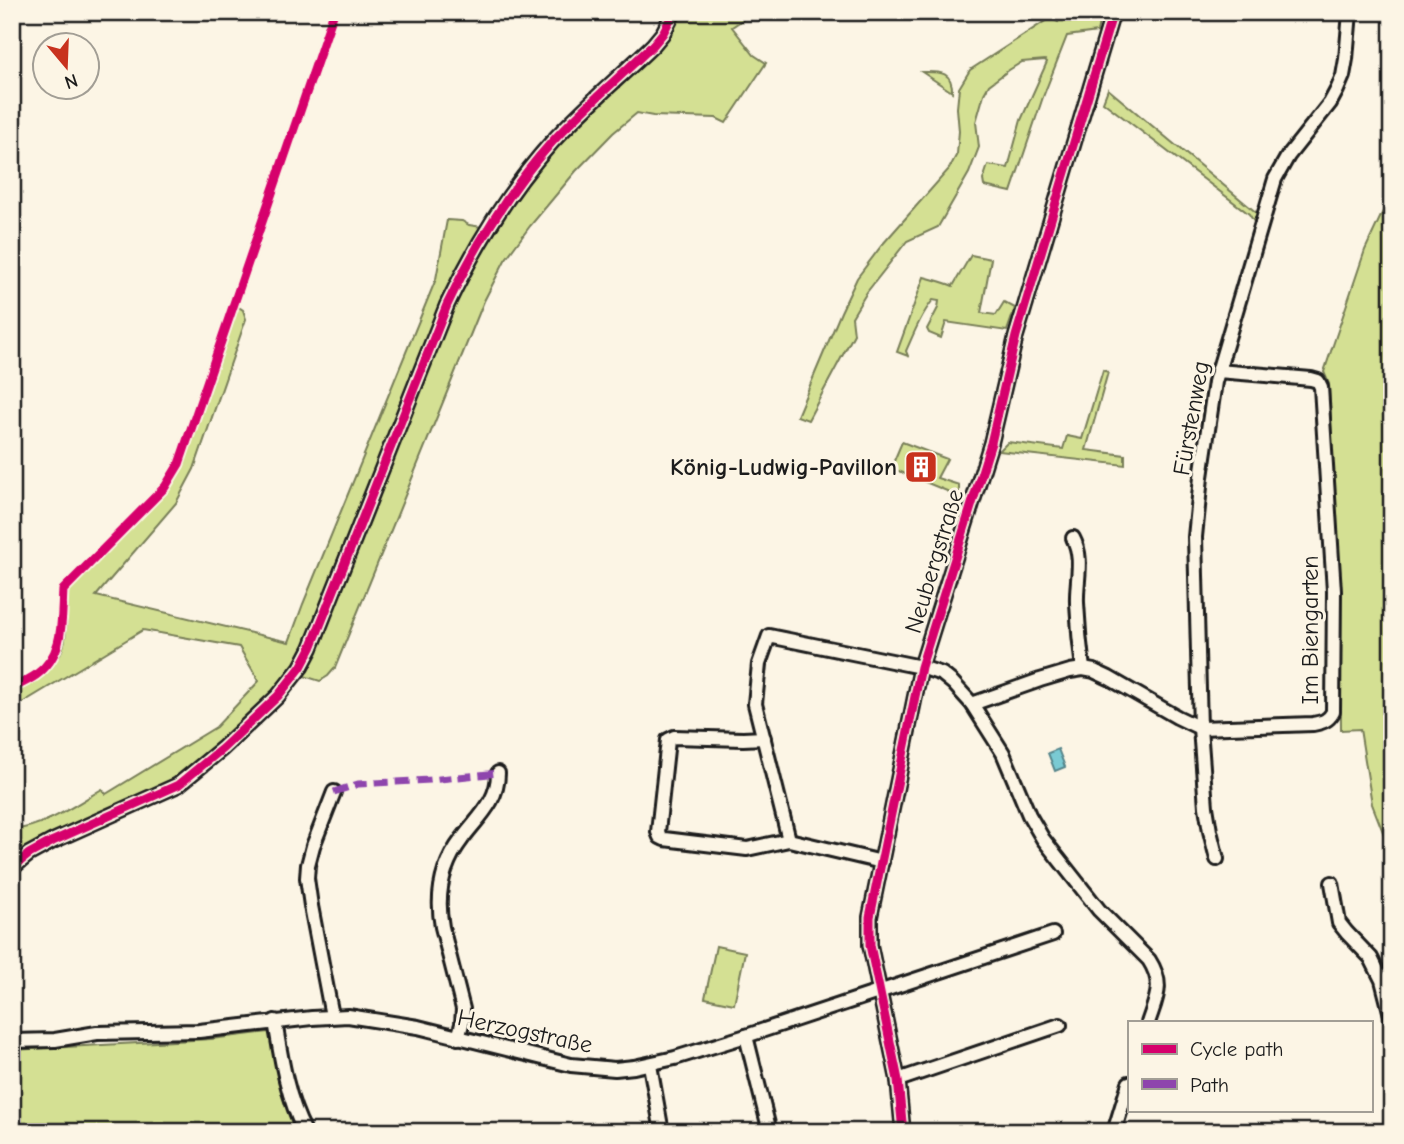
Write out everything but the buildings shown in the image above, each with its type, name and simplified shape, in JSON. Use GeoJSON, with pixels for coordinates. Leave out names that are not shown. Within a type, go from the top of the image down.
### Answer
{"type":"FeatureCollection","features":[{"type":"Feature","properties":{"kind":"street"},"geometry":{"type":"LineString","coordinates":[[12,868],[29,854],[53,841],[178,785],[223,748],[291,681],[311,648],[447,305],[478,244],[541,154],[653,45],[674,12]]}},
{"type":"Feature","properties":{"kind":"street","name":"Neubergstraße"},"geometry":{"type":"LineString","coordinates":[[903,1132],[898,1080],[870,945],[870,917],[921,667],[991,443],[1016,336],[1113,12]]}},
{"type":"Feature","properties":{"kind":"street","name":"Fürstenweg"},"geometry":{"type":"LineString","coordinates":[[1217,859],[1206,807],[1200,728],[1195,537],[1201,477],[1218,371],[1275,179],[1288,156],[1331,103],[1346,60],[1350,12]]}},
{"type":"Feature","properties":{"kind":"street","name":"Im Biengarten"},"geometry":{"type":"LineString","coordinates":[[1083,669],[1109,678],[1177,718],[1200,728],[1313,724],[1324,722],[1333,712],[1334,591],[1321,387],[1318,381],[1311,379],[1218,371]]}},
{"type":"Feature","properties":{"kind":"street"},"geometry":{"type":"LineString","coordinates":[[972,705],[1040,680],[1083,669],[1077,600],[1079,560],[1073,538]]}},
{"type":"Feature","properties":{"kind":"street"},"geometry":{"type":"LineString","coordinates":[[789,840],[755,705],[759,664],[769,636],[921,667],[942,674],[962,692],[1003,753],[1029,815],[1043,839],[1099,910],[1149,960],[1157,974],[1158,989],[1149,1021]]}},
{"type":"Feature","properties":{"kind":"street"},"geometry":{"type":"LineString","coordinates":[[764,738],[668,740],[658,832],[660,837],[747,849],[789,840],[882,862]]}},
{"type":"Feature","properties":{"kind":"street"},"geometry":{"type":"LineString","coordinates":[[458,1038],[463,1009],[442,927],[439,892],[451,856],[496,793],[498,773]]}},
{"type":"Feature","properties":{"kind":"street"},"geometry":{"type":"LineString","coordinates":[[332,1016],[307,878],[313,846],[334,792]]}},
{"type":"Feature","properties":{"kind":"street"},"geometry":{"type":"LineString","coordinates":[[1332,883],[1339,923],[1371,958],[1382,980],[1392,1019]]}},
{"type":"Feature","properties":{"kind":"street","name":"Herzogstraße"},"geometry":{"type":"LineString","coordinates":[[12,1041],[55,1040],[97,1033],[190,1031],[332,1016],[370,1018],[418,1027],[556,1062],[587,1068],[615,1069],[650,1065],[746,1036],[1053,934]]}},
{"type":"Feature","properties":{"kind":"street"},"geometry":{"type":"LineString","coordinates":[[275,1021],[283,1065],[305,1132]]}},
{"type":"Feature","properties":{"kind":"street"},"geometry":{"type":"LineString","coordinates":[[898,1080],[1060,1026]]}},
{"type":"Feature","properties":{"kind":"street"},"geometry":{"type":"LineString","coordinates":[[746,1036],[770,1132]]}},
{"type":"Feature","properties":{"kind":"street"},"geometry":{"type":"LineString","coordinates":[[650,1065],[662,1132]]}},
{"type":"Feature","properties":{"kind":"street"},"geometry":{"type":"LineString","coordinates":[[1114,1132],[1128,1086]]}},
{"type":"Feature","properties":{"kind":"green space"},"geometry":{"type":"Polygon","coordinates":[[[681,12],[754,12],[732,27],[754,55],[766,63],[726,123],[716,118],[637,113],[576,171],[530,226],[505,260],[484,301],[335,668],[320,681],[304,676],[322,642],[354,552],[469,274],[535,171],[569,133],[650,57],[673,29],[681,12]]]}},
{"type":"Feature","properties":{"kind":"green space"},"geometry":{"type":"Polygon","coordinates":[[[1065,12],[1101,12],[1097,32],[1067,36],[1011,192],[984,186],[983,180],[988,165],[1008,168],[1021,120],[1047,62],[1045,60],[1022,62],[989,85],[976,122],[979,147],[969,173],[938,227],[907,241],[867,292],[852,317],[854,334],[808,420],[797,416],[857,278],[882,245],[949,169],[957,154],[959,88],[970,70],[1050,18],[1058,22],[1065,12]]]}},
{"type":"Feature","properties":{"kind":"green space"},"geometry":{"type":"Polygon","coordinates":[[[922,72],[947,76],[952,92],[922,72]]]}},
{"type":"Feature","properties":{"kind":"green space"},"geometry":{"type":"Polygon","coordinates":[[[1108,89],[1258,214],[1256,225],[1249,214],[1103,102],[1108,89]]]}},
{"type":"Feature","properties":{"kind":"green space"},"geometry":{"type":"Polygon","coordinates":[[[1392,192],[1392,855],[1372,804],[1360,729],[1341,730],[1340,592],[1329,384],[1324,372],[1365,250],[1392,192]]]}},
{"type":"Feature","properties":{"kind":"green space"},"geometry":{"type":"Polygon","coordinates":[[[447,220],[482,227],[453,282],[303,650],[277,689],[179,780],[86,819],[12,860],[12,830],[48,820],[102,789],[106,794],[216,727],[259,681],[239,647],[143,630],[12,709],[12,695],[47,670],[59,657],[65,636],[68,589],[155,502],[180,470],[237,306],[243,310],[246,319],[194,469],[176,503],[96,596],[289,642],[436,279],[447,220]]]}},
{"type":"Feature","properties":{"kind":"green space"},"geometry":{"type":"Polygon","coordinates":[[[971,255],[991,259],[981,313],[996,315],[1004,302],[1015,308],[1007,331],[946,322],[941,338],[929,333],[927,329],[939,301],[933,300],[921,318],[906,351],[908,356],[897,352],[924,277],[953,286],[971,255]]]}},
{"type":"Feature","properties":{"kind":"green space"},"geometry":{"type":"Polygon","coordinates":[[[1103,370],[1108,372],[1086,450],[1125,455],[1125,465],[999,451],[1008,442],[1063,449],[1067,436],[1082,439],[1103,370]]]}},
{"type":"Feature","properties":{"kind":"green space"},"geometry":{"type":"Polygon","coordinates":[[[902,442],[947,459],[937,478],[959,485],[959,496],[891,468],[902,442]]]}},
{"type":"Feature","properties":{"kind":"green space"},"geometry":{"type":"Polygon","coordinates":[[[716,946],[745,952],[734,1004],[705,998],[716,946]]]}},
{"type":"Feature","properties":{"kind":"green space"},"geometry":{"type":"Polygon","coordinates":[[[269,1032],[298,1132],[12,1132],[12,1050],[211,1039],[269,1032]]]}},
{"type":"Feature","properties":{"kind":"water"},"geometry":{"type":"Polygon","coordinates":[[[1058,749],[1065,767],[1055,771],[1048,753],[1058,749]]]}},
{"type":"Feature","properties":{"kind":"marked path"},"geometry":{"type":"LineString","coordinates":[[334,792],[358,784],[498,773]]}},
{"type":"Feature","properties":{"kind":"cycle path"},"geometry":{"type":"LineString","coordinates":[[12,688],[36,675],[52,657],[60,636],[63,590],[165,487],[179,464],[334,12]]}},
{"type":"Feature","properties":{"kind":"cycle path"},"geometry":{"type":"LineString","coordinates":[[12,868],[29,854],[53,841],[178,785],[223,748],[278,696],[301,667],[311,648],[447,305],[481,240],[507,200],[552,142],[653,45],[674,12]]}},
{"type":"Feature","properties":{"kind":"cycle path"},"geometry":{"type":"LineString","coordinates":[[903,1132],[898,1080],[870,945],[870,917],[921,667],[991,443],[1016,336],[1113,12]]}},
{"type":"Feature","properties":{"kind":"place","name":"König-Ludwig-Pavillon"},"geometry":{"type":"Point","coordinates":[921,467]}}]}
